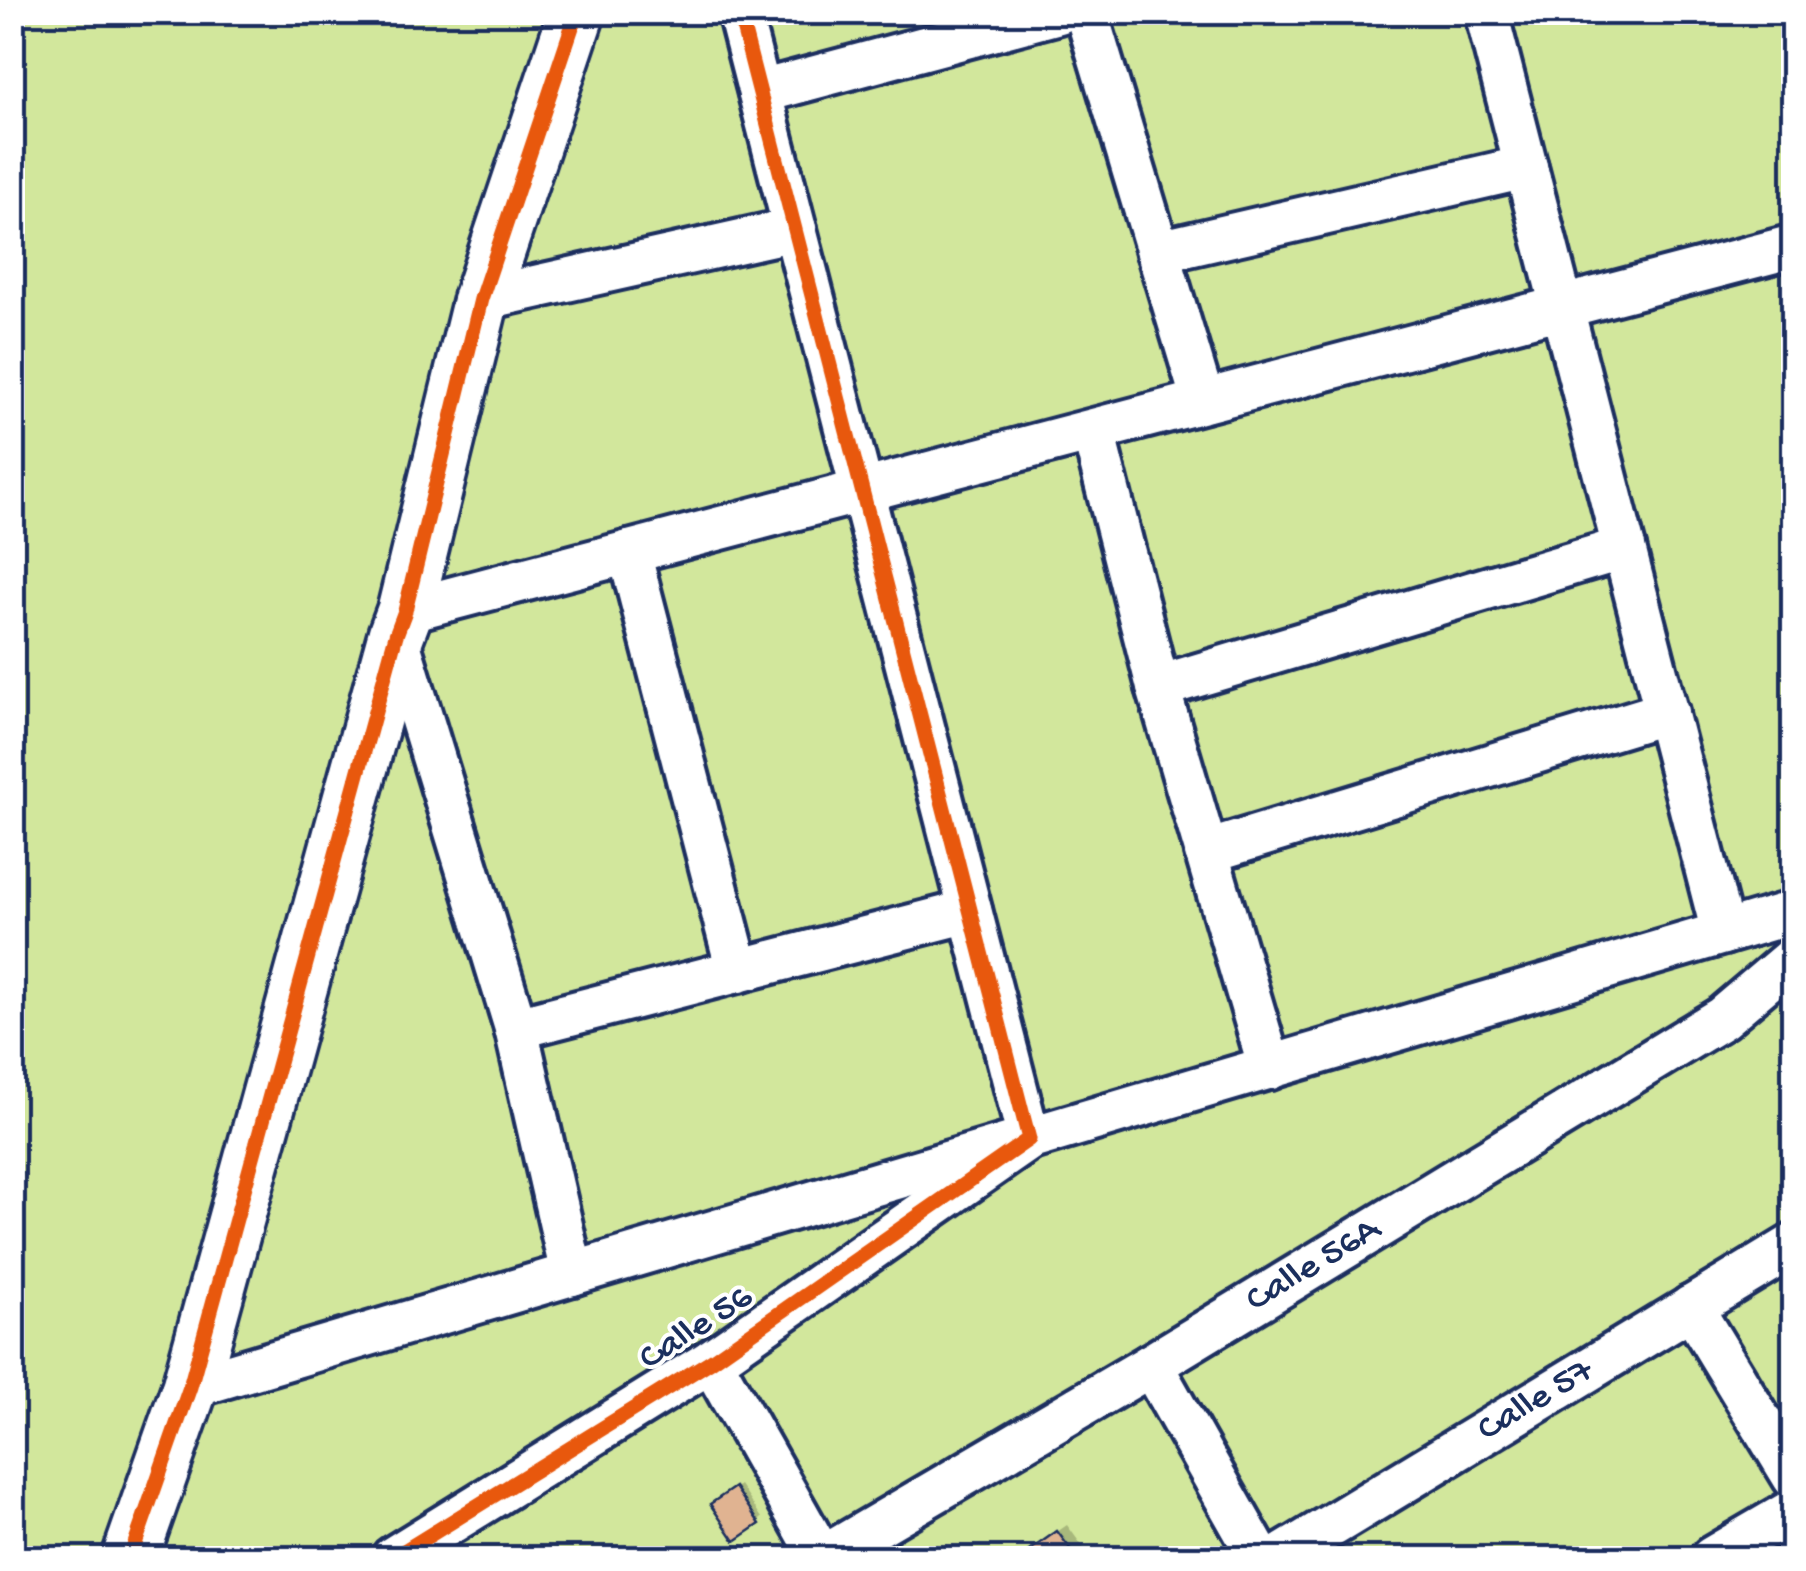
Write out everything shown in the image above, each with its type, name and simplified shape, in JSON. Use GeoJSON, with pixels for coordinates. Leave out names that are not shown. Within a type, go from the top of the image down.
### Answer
{"type":"FeatureCollection","features":[{"type":"Feature","properties":{"kind":"street"},"geometry":{"type":"LineString","coordinates":[[130,1558],[190,1388],[400,623],[481,300],[577,12]]}},
{"type":"Feature","properties":{"kind":"street"},"geometry":{"type":"LineString","coordinates":[[739,12],[1028,1140]]}},
{"type":"Feature","properties":{"kind":"street"},"geometry":{"type":"LineString","coordinates":[[760,92],[1060,12]]}},
{"type":"Feature","properties":{"kind":"street"},"geometry":{"type":"LineString","coordinates":[[1086,12],[1203,401]]}},
{"type":"Feature","properties":{"kind":"street"},"geometry":{"type":"LineString","coordinates":[[1486,12],[1723,933]]}},
{"type":"Feature","properties":{"kind":"street"},"geometry":{"type":"LineString","coordinates":[[1158,252],[1526,167]]}},
{"type":"Feature","properties":{"kind":"street"},"geometry":{"type":"LineString","coordinates":[[481,300],[795,230]]}},
{"type":"Feature","properties":{"kind":"street"},"geometry":{"type":"LineString","coordinates":[[400,623],[629,552],[1794,246]]}},
{"type":"Feature","properties":{"kind":"street"},"geometry":{"type":"LineString","coordinates":[[1093,430],[1158,687],[1270,1068]]}},
{"type":"Feature","properties":{"kind":"street"},"geometry":{"type":"LineString","coordinates":[[1158,687],[1624,548]]}},
{"type":"Feature","properties":{"kind":"street"},"geometry":{"type":"LineString","coordinates":[[629,552],[738,971]]}},
{"type":"Feature","properties":{"kind":"street"},"geometry":{"type":"LineString","coordinates":[[400,623],[516,1028],[572,1274]]}},
{"type":"Feature","properties":{"kind":"street"},"geometry":{"type":"LineString","coordinates":[[1206,852],[1667,712]]}},
{"type":"Feature","properties":{"kind":"street"},"geometry":{"type":"LineString","coordinates":[[516,1028],[970,911]]}},
{"type":"Feature","properties":{"kind":"street"},"geometry":{"type":"LineString","coordinates":[[190,1388],[1794,912]]}},
{"type":"Feature","properties":{"kind":"street","name":"Calle 56A"},"geometry":{"type":"LineString","coordinates":[[822,1558],[1151,1365],[1722,1018],[1794,957]]}},
{"type":"Feature","properties":{"kind":"street","name":"Calle 56"},"geometry":{"type":"LineString","coordinates":[[392,1558],[712,1361],[1028,1140]]}},
{"type":"Feature","properties":{"kind":"street","name":"Calle 57"},"geometry":{"type":"LineString","coordinates":[[1278,1558],[1794,1245]]}},
{"type":"Feature","properties":{"kind":"street"},"geometry":{"type":"LineString","coordinates":[[1691,1307],[1794,1477]]}},
{"type":"Feature","properties":{"kind":"street"},"geometry":{"type":"LineString","coordinates":[[712,1361],[822,1558]]}},
{"type":"Feature","properties":{"kind":"street"},"geometry":{"type":"LineString","coordinates":[[1151,1365],[1260,1558]]}},
{"type":"Feature","properties":{"kind":"street"},"geometry":{"type":"LineString","coordinates":[[1712,1558],[1794,1510]]}},
{"type":"Feature","properties":{"kind":"green space"},"geometry":{"type":"Polygon","coordinates":[[[12,13],[1793,13],[1793,1558],[13,1558],[12,13]]]}},
{"type":"Feature","properties":{"kind":"building"},"geometry":{"type":"Polygon","coordinates":[[[735,1487],[760,1524],[735,1541],[710,1504],[735,1487]]]}},
{"type":"Feature","properties":{"kind":"building"},"geometry":{"type":"Polygon","coordinates":[[[1057,1531],[1077,1558],[1019,1558],[1057,1531]]]}},
{"type":"Feature","properties":{"kind":"cycle path"},"geometry":{"type":"LineString","coordinates":[[130,1558],[190,1387],[405,611],[481,299],[577,12]]}},
{"type":"Feature","properties":{"kind":"cycle path"},"geometry":{"type":"LineString","coordinates":[[393,1558],[711,1361],[1029,1139],[739,12]]}}]}
